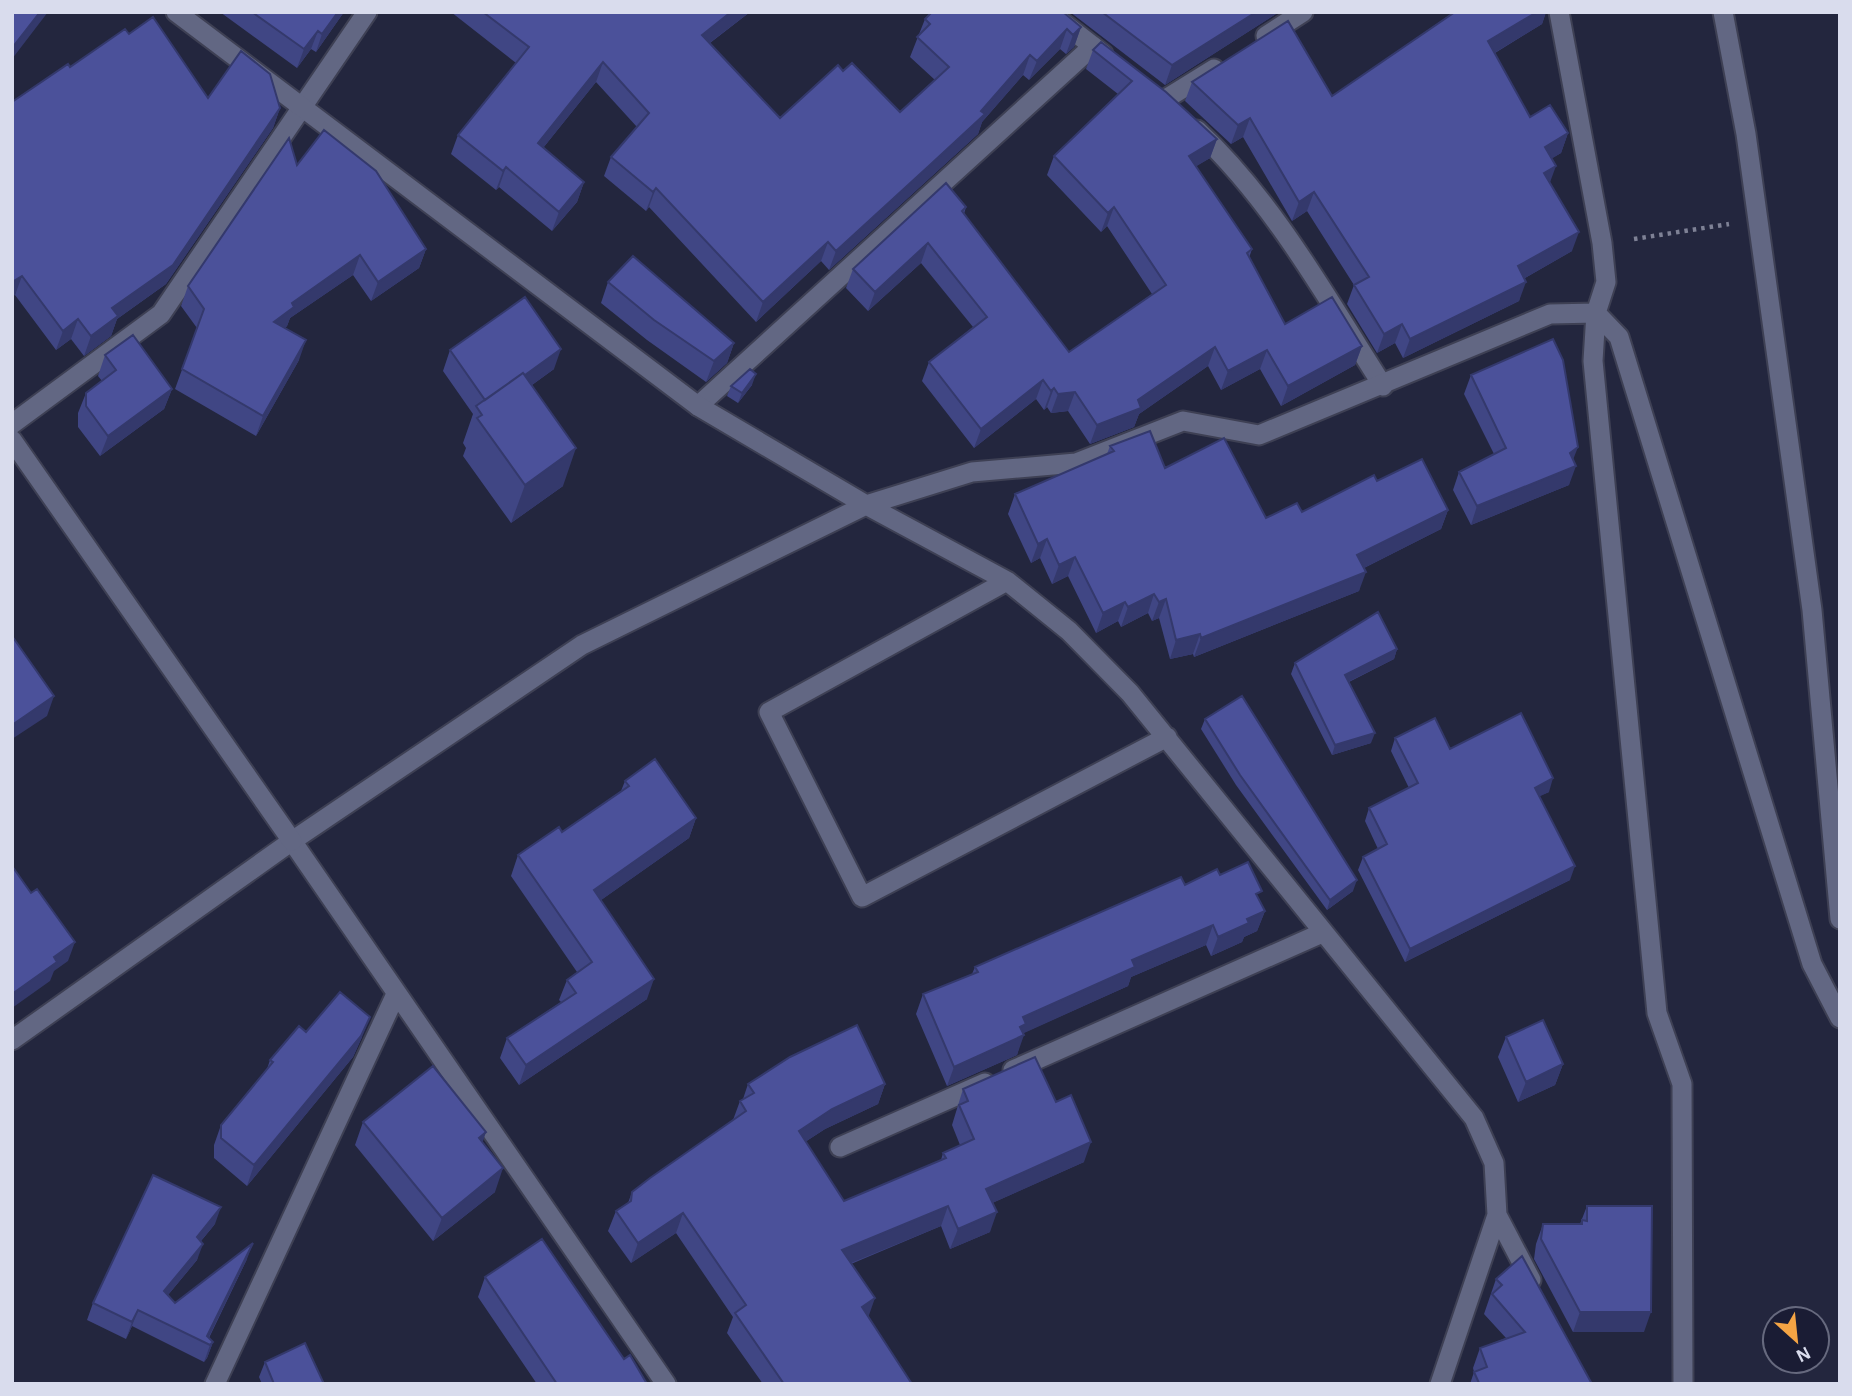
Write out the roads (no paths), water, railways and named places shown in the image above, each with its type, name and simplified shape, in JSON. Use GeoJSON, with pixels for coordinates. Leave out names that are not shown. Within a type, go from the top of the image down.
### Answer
{"type":"FeatureCollection","features":[{"type":"Feature","properties":{"kind":"street"},"geometry":{"type":"LineString","coordinates":[[176,12],[698,406],[866,505],[1007,581],[1069,631],[1130,693],[1474,1118],[1494,1163],[1497,1215],[1440,1384]]}},
{"type":"Feature","properties":{"kind":"street"},"geometry":{"type":"LineString","coordinates":[[12,424],[161,314],[367,12]]}},
{"type":"Feature","properties":{"kind":"street"},"geometry":{"type":"LineString","coordinates":[[1049,12],[1124,69]]}},
{"type":"Feature","properties":{"kind":"street"},"geometry":{"type":"LineString","coordinates":[[1164,100],[1303,12]]}},
{"type":"Feature","properties":{"kind":"street"},"geometry":{"type":"LineString","coordinates":[[1559,12],[1602,243],[1606,282],[1596,313],[1593,361],[1657,1013],[1682,1084],[1683,1384]]}},
{"type":"Feature","properties":{"kind":"street"},"geometry":{"type":"LineString","coordinates":[[1723,12],[1758,220],[1812,610],[1840,919]]}},
{"type":"Feature","properties":{"kind":"street"},"geometry":{"type":"LineString","coordinates":[[698,406],[1093,46]]}},
{"type":"Feature","properties":{"kind":"street"},"geometry":{"type":"LineString","coordinates":[[1144,84],[1229,160],[1271,214],[1383,386]]}},
{"type":"Feature","properties":{"kind":"street"},"geometry":{"type":"LineString","coordinates":[[12,1040],[292,841],[582,645],[866,505],[972,472],[1076,463],[1183,421],[1259,435],[1383,386],[1550,314],[1596,313],[1619,337],[1808,951],[1840,1018]]}},
{"type":"Feature","properties":{"kind":"street"},"geometry":{"type":"LineString","coordinates":[[12,440],[666,1384]]}},
{"type":"Feature","properties":{"kind":"street"},"geometry":{"type":"LineString","coordinates":[[1007,581],[769,712],[862,897],[1167,737]]}},
{"type":"Feature","properties":{"kind":"street"},"geometry":{"type":"LineString","coordinates":[[840,1147],[1322,933]]}},
{"type":"Feature","properties":{"kind":"street"},"geometry":{"type":"LineString","coordinates":[[215,1384],[396,994]]}},
{"type":"Feature","properties":{"kind":"street"},"geometry":{"type":"LineString","coordinates":[[1497,1215],[1541,1299]]}}]}
